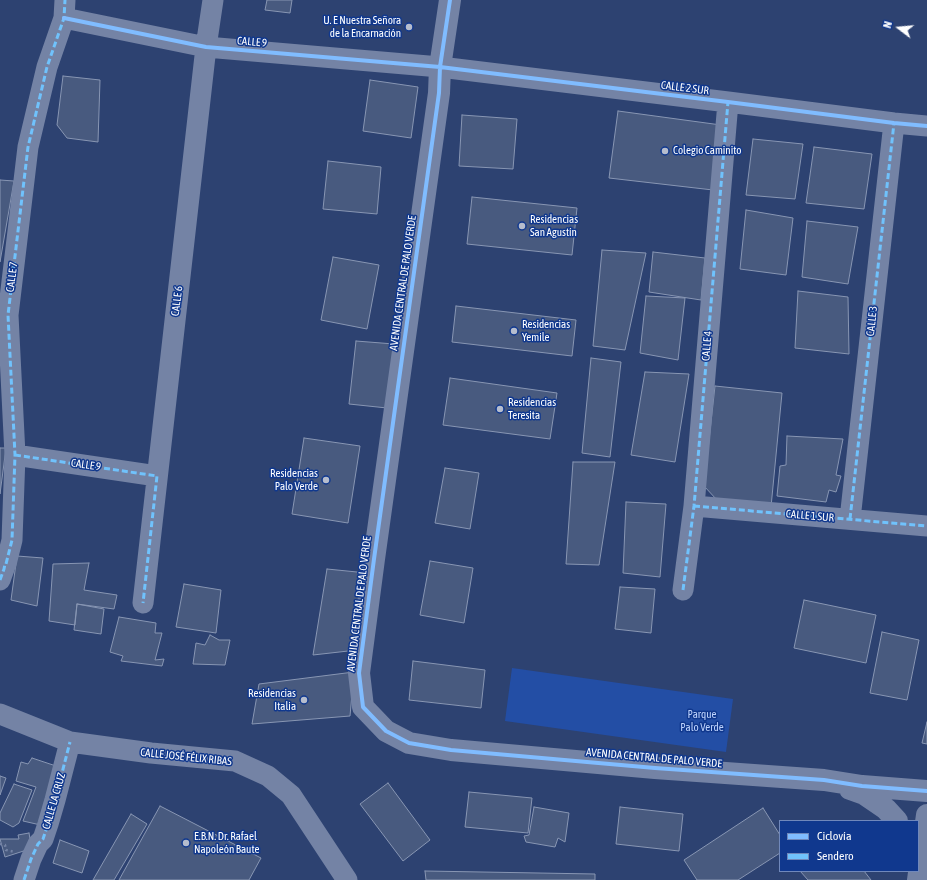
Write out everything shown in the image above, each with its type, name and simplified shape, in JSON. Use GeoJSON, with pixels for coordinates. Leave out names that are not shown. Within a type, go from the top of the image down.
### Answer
{"type":"FeatureCollection","features":[{"type":"Feature","properties":{"kind":"street","name":"CALLE 6"},"geometry":{"type":"LineString","coordinates":[[143,603],[206,47],[213,0]]}},
{"type":"Feature","properties":{"kind":"street","name":"AVENIDA CENTRAL DE PALO VERDE"},"geometry":{"type":"LineString","coordinates":[[450,0],[440,67],[438,101],[359,673],[363,707],[386,731],[409,743],[444,749],[655,768],[824,780],[862,786],[927,791]]}},
{"type":"Feature","properties":{"kind":"street","name":"CALLE 9"},"geometry":{"type":"LineString","coordinates":[[64,9],[206,47],[440,67]]}},
{"type":"Feature","properties":{"kind":"street","name":"CALLE 7"},"geometry":{"type":"LineString","coordinates":[[0,580],[12,540],[15,455],[8,315],[28,147],[47,67],[64,9]]}},
{"type":"Feature","properties":{"kind":"street","name":"CALLE 2 SUR"},"geometry":{"type":"LineString","coordinates":[[440,67],[927,126]]}},
{"type":"Feature","properties":{"kind":"street","name":"CALLE 4"},"geometry":{"type":"LineString","coordinates":[[683,590],[694,506],[728,102]]}},
{"type":"Feature","properties":{"kind":"street","name":"CALLE 3"},"geometry":{"type":"LineString","coordinates":[[850,519],[894,123]]}},
{"type":"Feature","properties":{"kind":"street","name":"CALLE 9"},"geometry":{"type":"LineString","coordinates":[[15,455],[157,476]]}},
{"type":"Feature","properties":{"kind":"street","name":"CALLE 1 SUR"},"geometry":{"type":"LineString","coordinates":[[694,506],[927,526]]}},
{"type":"Feature","properties":{"kind":"street","name":"CALLE JOSÉ FÉLIX RIBAS"},"geometry":{"type":"LineString","coordinates":[[0,714],[70,742],[151,753],[234,761],[268,776],[291,795],[347,880]]}},
{"type":"Feature","properties":{"kind":"street","name":"CALLE LA CRUZ"},"geometry":{"type":"LineString","coordinates":[[24,880],[31,859],[38,844],[43,839],[56,800],[70,742]]}},
{"type":"Feature","properties":{"kind":"street"},"geometry":{"type":"LineString","coordinates":[[824,780],[864,794],[886,809],[896,820]]}},
{"type":"Feature","properties":{"kind":"street"},"geometry":{"type":"LineString","coordinates":[[919,865],[927,816]]}},
{"type":"Feature","properties":{"kind":"green space","name":"Parque Palo Verde"},"geometry":{"type":"Polygon","coordinates":[[[512,668],[733,699],[726,752],[505,721],[512,668]]]}},
{"type":"Feature","properties":{"kind":"building"},"geometry":{"type":"Polygon","coordinates":[[[267,0],[292,0],[290,13],[265,10],[267,0]]]}},
{"type":"Feature","properties":{"kind":"building"},"geometry":{"type":"Polygon","coordinates":[[[63,76],[100,80],[98,142],[67,138],[57,125],[63,76]]]}},
{"type":"Feature","properties":{"kind":"building"},"geometry":{"type":"Polygon","coordinates":[[[370,80],[418,87],[411,138],[363,131],[370,80]]]}},
{"type":"Feature","properties":{"kind":"building","name":"Colegio Caminito"},"geometry":{"type":"Polygon","coordinates":[[[618,111],[721,125],[713,190],[609,178],[618,111]]]}},
{"type":"Feature","properties":{"kind":"building"},"geometry":{"type":"Polygon","coordinates":[[[462,115],[517,119],[513,169],[459,166],[462,115]]]}},
{"type":"Feature","properties":{"kind":"building"},"geometry":{"type":"Polygon","coordinates":[[[753,139],[803,144],[795,199],[746,195],[753,139]]]}},
{"type":"Feature","properties":{"kind":"building"},"geometry":{"type":"Polygon","coordinates":[[[814,147],[872,154],[864,209],[806,203],[814,147]]]}},
{"type":"Feature","properties":{"kind":"building"},"geometry":{"type":"Polygon","coordinates":[[[328,161],[381,167],[377,214],[323,209],[328,161]]]}},
{"type":"Feature","properties":{"kind":"building"},"geometry":{"type":"Polygon","coordinates":[[[0,180],[14,181],[0,262],[0,180]]]}},
{"type":"Feature","properties":{"kind":"building","name":"Residencias San Agustín"},"geometry":{"type":"Polygon","coordinates":[[[472,197],[577,208],[572,255],[467,244],[472,197]]]}},
{"type":"Feature","properties":{"kind":"building"},"geometry":{"type":"Polygon","coordinates":[[[746,210],[793,218],[786,275],[740,269],[746,210]]]}},
{"type":"Feature","properties":{"kind":"building"},"geometry":{"type":"Polygon","coordinates":[[[807,221],[858,227],[848,284],[802,277],[807,221]]]}},
{"type":"Feature","properties":{"kind":"building"},"geometry":{"type":"Polygon","coordinates":[[[602,250],[646,253],[625,350],[593,346],[602,250]]]}},
{"type":"Feature","properties":{"kind":"building"},"geometry":{"type":"Polygon","coordinates":[[[653,252],[705,258],[701,300],[649,292],[653,252]]]}},
{"type":"Feature","properties":{"kind":"building"},"geometry":{"type":"Polygon","coordinates":[[[333,257],[379,265],[367,329],[321,320],[333,257]]]}},
{"type":"Feature","properties":{"kind":"building"},"geometry":{"type":"Polygon","coordinates":[[[798,291],[848,297],[849,354],[795,348],[798,291]]]}},
{"type":"Feature","properties":{"kind":"building"},"geometry":{"type":"Polygon","coordinates":[[[646,296],[685,298],[678,360],[640,353],[646,296]]]}},
{"type":"Feature","properties":{"kind":"building","name":"Residencias Yemile"},"geometry":{"type":"Polygon","coordinates":[[[456,306],[576,320],[572,356],[452,342],[456,306]]]}},
{"type":"Feature","properties":{"kind":"building"},"geometry":{"type":"Polygon","coordinates":[[[356,341],[394,344],[387,408],[349,404],[356,341]]]}},
{"type":"Feature","properties":{"kind":"building"},"geometry":{"type":"Polygon","coordinates":[[[591,358],[621,362],[610,457],[582,453],[591,358]]]}},
{"type":"Feature","properties":{"kind":"building"},"geometry":{"type":"Polygon","coordinates":[[[645,372],[689,374],[675,462],[631,455],[645,372]]]}},
{"type":"Feature","properties":{"kind":"building","name":"Residencias Teresita"},"geometry":{"type":"Polygon","coordinates":[[[450,378],[557,393],[550,439],[443,425],[450,378]]]}},
{"type":"Feature","properties":{"kind":"building"},"geometry":{"type":"Polygon","coordinates":[[[715,386],[782,393],[771,507],[717,500],[704,486],[715,386]]]}},
{"type":"Feature","properties":{"kind":"building"},"geometry":{"type":"Polygon","coordinates":[[[787,436],[843,439],[836,475],[841,476],[836,492],[829,490],[826,502],[777,496],[780,466],[786,465],[787,436]]]}},
{"type":"Feature","properties":{"kind":"building","name":"Residencias Palo Verde"},"geometry":{"type":"Polygon","coordinates":[[[304,438],[360,446],[348,523],[292,514],[304,438]]]}},
{"type":"Feature","properties":{"kind":"building"},"geometry":{"type":"Polygon","coordinates":[[[0,448],[6,448],[0,494],[0,448]]]}},
{"type":"Feature","properties":{"kind":"building"},"geometry":{"type":"Polygon","coordinates":[[[573,462],[615,462],[599,565],[566,564],[573,462]]]}},
{"type":"Feature","properties":{"kind":"building"},"geometry":{"type":"Polygon","coordinates":[[[445,468],[479,473],[470,529],[435,523],[445,468]]]}},
{"type":"Feature","properties":{"kind":"building"},"geometry":{"type":"Polygon","coordinates":[[[626,502],[666,504],[660,577],[623,573],[626,502]]]}},
{"type":"Feature","properties":{"kind":"building"},"geometry":{"type":"Polygon","coordinates":[[[17,556],[43,558],[37,606],[11,600],[17,556]]]}},
{"type":"Feature","properties":{"kind":"building"},"geometry":{"type":"Polygon","coordinates":[[[430,561],[473,568],[464,623],[420,615],[430,561]]]}},
{"type":"Feature","properties":{"kind":"building"},"geometry":{"type":"Polygon","coordinates":[[[89,563],[84,590],[117,595],[114,609],[77,604],[75,625],[49,621],[53,564],[89,563]]]}},
{"type":"Feature","properties":{"kind":"building"},"geometry":{"type":"Polygon","coordinates":[[[327,569],[367,573],[357,650],[313,655],[327,569]]]}},
{"type":"Feature","properties":{"kind":"building"},"geometry":{"type":"Polygon","coordinates":[[[184,584],[221,590],[216,633],[176,627],[184,584]]]}},
{"type":"Feature","properties":{"kind":"building"},"geometry":{"type":"Polygon","coordinates":[[[620,587],[655,589],[651,633],[615,629],[620,587]]]}},
{"type":"Feature","properties":{"kind":"building"},"geometry":{"type":"Polygon","coordinates":[[[804,600],[876,615],[866,663],[794,648],[804,600]]]}},
{"type":"Feature","properties":{"kind":"building"},"geometry":{"type":"Polygon","coordinates":[[[77,604],[104,609],[101,634],[74,630],[77,604]]]}},
{"type":"Feature","properties":{"kind":"building"},"geometry":{"type":"Polygon","coordinates":[[[119,617],[156,623],[155,633],[162,633],[155,660],[164,659],[162,666],[121,661],[123,656],[110,652],[119,617]]]}},
{"type":"Feature","properties":{"kind":"building"},"geometry":{"type":"Polygon","coordinates":[[[882,632],[919,640],[907,700],[870,693],[882,632]]]}},
{"type":"Feature","properties":{"kind":"building"},"geometry":{"type":"Polygon","coordinates":[[[210,635],[219,640],[230,640],[225,665],[193,664],[196,643],[205,645],[210,635]]]}},
{"type":"Feature","properties":{"kind":"building"},"geometry":{"type":"Polygon","coordinates":[[[413,661],[485,670],[481,708],[409,700],[413,661]]]}},
{"type":"Feature","properties":{"kind":"building","name":"Residencias Italia"},"geometry":{"type":"Polygon","coordinates":[[[354,672],[350,716],[252,724],[259,684],[354,672]]]}},
{"type":"Feature","properties":{"kind":"building"},"geometry":{"type":"Polygon","coordinates":[[[927,722],[927,744],[922,743],[927,722]]]}},
{"type":"Feature","properties":{"kind":"building"},"geometry":{"type":"Polygon","coordinates":[[[32,758],[62,768],[45,826],[23,821],[36,787],[16,781],[21,762],[28,764],[32,758]]]}},
{"type":"Feature","properties":{"kind":"building"},"geometry":{"type":"Polygon","coordinates":[[[0,776],[6,778],[0,795],[0,776]]]}},
{"type":"Feature","properties":{"kind":"building"},"geometry":{"type":"Polygon","coordinates":[[[388,783],[430,840],[403,861],[360,804],[388,783]]]}},
{"type":"Feature","properties":{"kind":"building"},"geometry":{"type":"Polygon","coordinates":[[[14,784],[32,790],[19,823],[13,827],[0,820],[0,813],[14,784]]]}},
{"type":"Feature","properties":{"kind":"building"},"geometry":{"type":"Polygon","coordinates":[[[469,792],[532,798],[528,833],[465,827],[469,792]]]}},
{"type":"Feature","properties":{"kind":"building","name":"E.B.N. Dr. Rafael Napoleón Baute"},"geometry":{"type":"Polygon","coordinates":[[[160,806],[261,858],[249,880],[119,880],[160,806]]]}},
{"type":"Feature","properties":{"kind":"building"},"geometry":{"type":"Polygon","coordinates":[[[534,807],[569,813],[565,842],[558,838],[555,847],[526,842],[524,836],[529,835],[534,807]]]}},
{"type":"Feature","properties":{"kind":"building"},"geometry":{"type":"Polygon","coordinates":[[[620,807],[683,814],[679,851],[616,844],[620,807]]]}},
{"type":"Feature","properties":{"kind":"building"},"geometry":{"type":"Polygon","coordinates":[[[763,808],[779,833],[779,854],[738,880],[697,880],[684,860],[763,808]]]}},
{"type":"Feature","properties":{"kind":"building"},"geometry":{"type":"Polygon","coordinates":[[[131,814],[147,824],[114,880],[93,880],[131,814]]]}},
{"type":"Feature","properties":{"kind":"building"},"geometry":{"type":"Polygon","coordinates":[[[29,833],[30,839],[36,847],[5,857],[0,839],[19,839],[18,835],[29,833]]]}},
{"type":"Feature","properties":{"kind":"building"},"geometry":{"type":"Polygon","coordinates":[[[60,840],[89,851],[82,873],[53,863],[60,840]]]}},
{"type":"Feature","properties":{"kind":"building"},"geometry":{"type":"Polygon","coordinates":[[[425,871],[595,874],[595,880],[426,880],[425,871]]]}},
{"type":"Feature","properties":{"kind":"building"},"geometry":{"type":"Polygon","coordinates":[[[801,872],[865,872],[871,880],[808,880],[801,872]]]}},
{"type":"Feature","properties":{"kind":"marked path"},"geometry":{"type":"LineString","coordinates":[[0,580],[12,540],[15,455],[8,315],[28,147],[47,67],[64,18],[65,0]]}},
{"type":"Feature","properties":{"kind":"marked path"},"geometry":{"type":"LineString","coordinates":[[683,590],[694,506],[728,102]]}},
{"type":"Feature","properties":{"kind":"marked path"},"geometry":{"type":"LineString","coordinates":[[850,519],[894,123]]}},
{"type":"Feature","properties":{"kind":"marked path"},"geometry":{"type":"LineString","coordinates":[[15,455],[157,476],[143,603]]}},
{"type":"Feature","properties":{"kind":"marked path"},"geometry":{"type":"LineString","coordinates":[[694,506],[927,526]]}},
{"type":"Feature","properties":{"kind":"marked path"},"geometry":{"type":"LineString","coordinates":[[24,880],[31,859],[38,844],[43,839],[70,742]]}},
{"type":"Feature","properties":{"kind":"cycle path"},"geometry":{"type":"LineString","coordinates":[[450,0],[440,67],[439,93],[359,673],[363,707],[386,731],[409,743],[451,750],[655,768],[824,780],[862,786],[927,791]]}},
{"type":"Feature","properties":{"kind":"cycle path"},"geometry":{"type":"LineString","coordinates":[[64,18],[206,47],[440,67],[927,126]]}},
{"type":"Feature","properties":{"kind":"place","name":"U. E Nuestra Señora de la Encarnación"},"geometry":{"type":"Point","coordinates":[409,27]}},
{"type":"Feature","properties":{"kind":"place","name":"Colegio Caminito"},"geometry":{"type":"Point","coordinates":[665,151]}},
{"type":"Feature","properties":{"kind":"place","name":"Residencias San Agustín"},"geometry":{"type":"Point","coordinates":[522,226]}},
{"type":"Feature","properties":{"kind":"place","name":"Residencias Yemile"},"geometry":{"type":"Point","coordinates":[514,331]}},
{"type":"Feature","properties":{"kind":"place","name":"Residencias Teresita"},"geometry":{"type":"Point","coordinates":[500,409]}},
{"type":"Feature","properties":{"kind":"place","name":"Residencias Palo Verde"},"geometry":{"type":"Point","coordinates":[326,480]}},
{"type":"Feature","properties":{"kind":"place","name":"Residencias Italia"},"geometry":{"type":"Point","coordinates":[304,700]}},
{"type":"Feature","properties":{"kind":"place","name":"E.B.N. Dr. Rafael Napoleón Baute"},"geometry":{"type":"Point","coordinates":[186,843]}}]}
